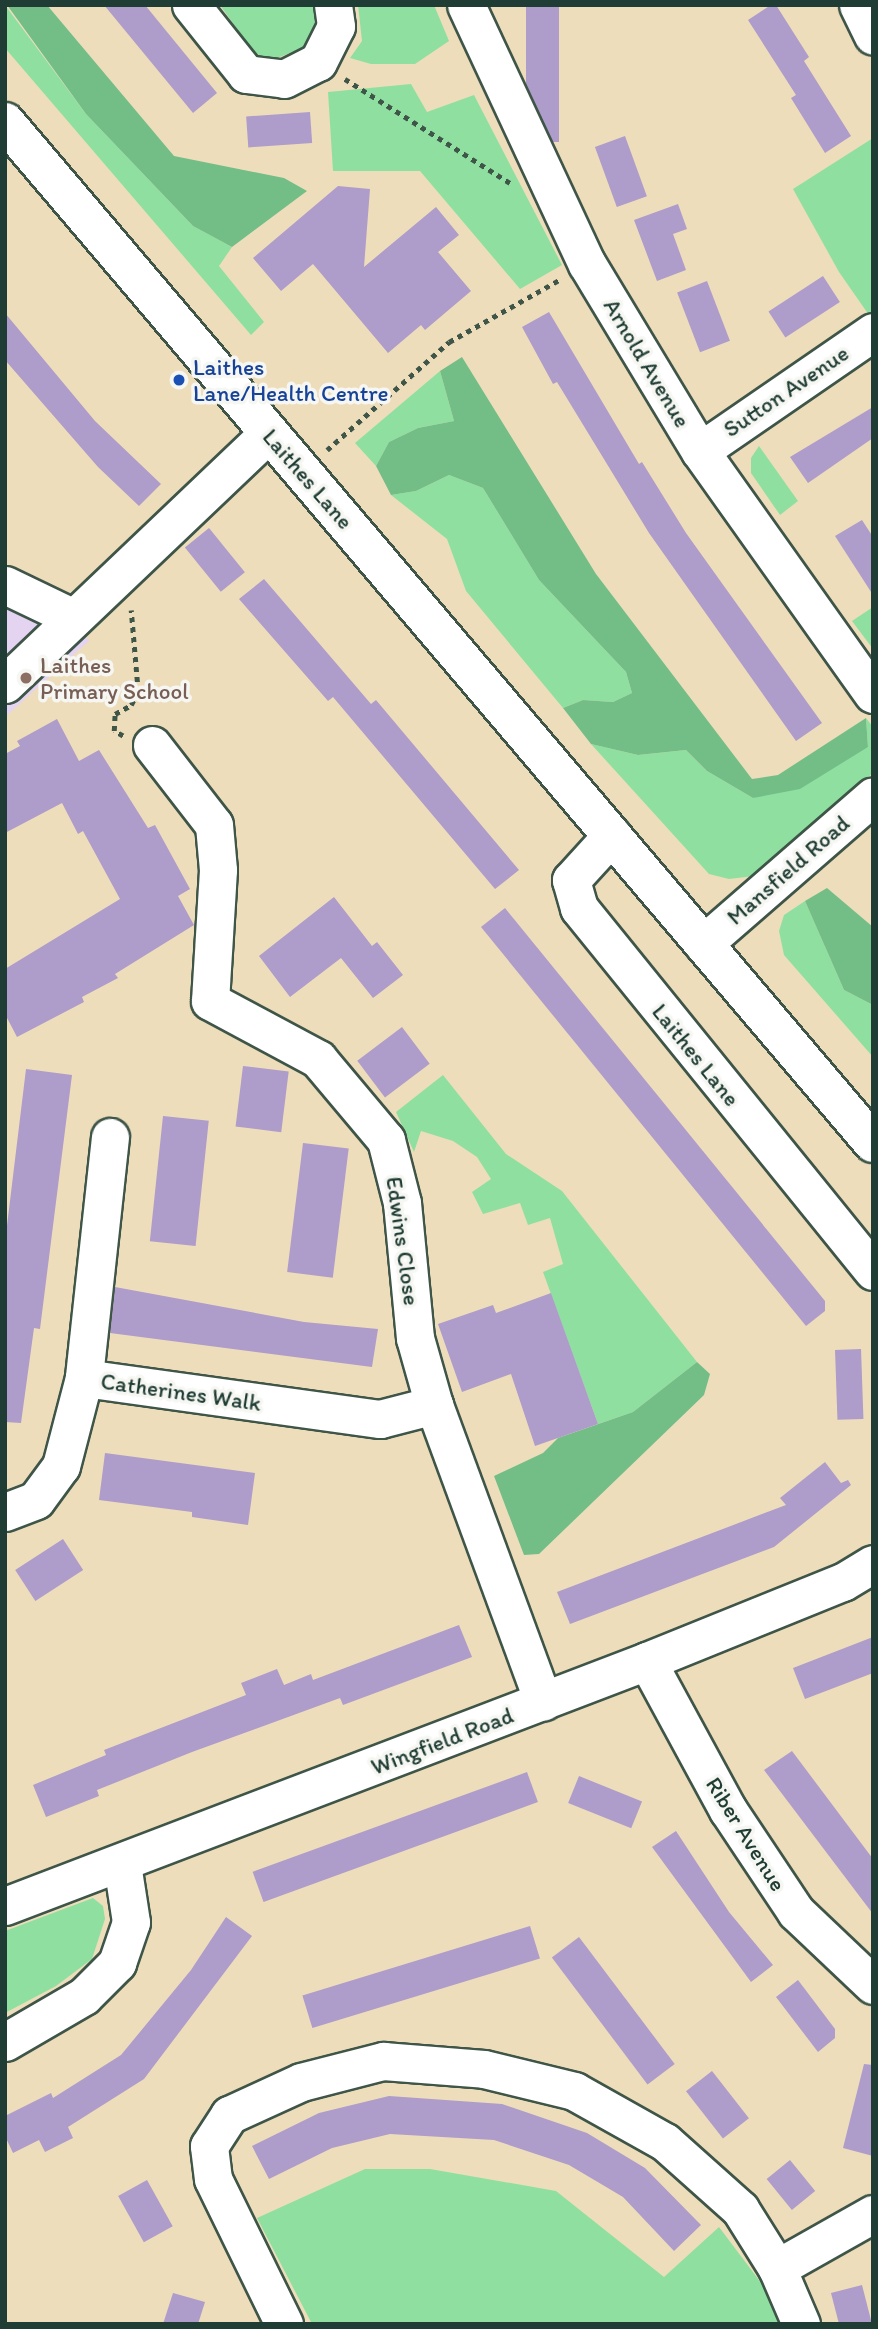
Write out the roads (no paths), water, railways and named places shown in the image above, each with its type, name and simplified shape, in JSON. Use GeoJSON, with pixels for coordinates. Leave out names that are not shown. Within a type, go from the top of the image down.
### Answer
{"type":"FeatureCollection","features":[{"type":"Feature","properties":{"kind":"main road","name":"Laithes Lane"},"geometry":{"type":"LineString","coordinates":[[5,122],[873,1143]]}},
{"type":"Feature","properties":{"kind":"street"},"geometry":{"type":"LineString","coordinates":[[191,5],[246,74],[284,79],[318,62],[336,26],[333,5]]}},
{"type":"Feature","properties":{"kind":"street","name":"Arnold Avenue"},"geometry":{"type":"LineString","coordinates":[[466,5],[587,264],[700,451],[873,694]]}},
{"type":"Feature","properties":{"kind":"street"},"geometry":{"type":"LineString","coordinates":[[858,5],[873,36]]}},
{"type":"Feature","properties":{"kind":"street","name":"Sutton Avenue"},"geometry":{"type":"LineString","coordinates":[[700,451],[873,332]]}},
{"type":"Feature","properties":{"kind":"street"},"geometry":{"type":"LineString","coordinates":[[5,684],[269,433]]}},
{"type":"Feature","properties":{"kind":"street"},"geometry":{"type":"LineString","coordinates":[[5,585],[74,618]]}},
{"type":"Feature","properties":{"kind":"street","name":"Edwins Close"},"geometry":{"type":"LineString","coordinates":[[152,746],[214,825],[218,870],[210,1001],[318,1059],[386,1140],[402,1203],[415,1338],[434,1405],[543,1702]]}},
{"type":"Feature","properties":{"kind":"street","name":"Mansfield Road"},"geometry":{"type":"LineString","coordinates":[[704,944],[873,796]]}},
{"type":"Feature","properties":{"kind":"street","name":"Laithes Lane"},"geometry":{"type":"LineString","coordinates":[[612,835],[571,880],[571,893],[579,908],[873,1271]]}},
{"type":"Feature","properties":{"kind":"street","name":"Catherines Walk"},"geometry":{"type":"LineString","coordinates":[[110,1137],[84,1378],[380,1419],[434,1405]]}},
{"type":"Feature","properties":{"kind":"street"},"geometry":{"type":"LineString","coordinates":[[5,1512],[36,1500],[61,1465],[84,1378]]}},
{"type":"Feature","properties":{"kind":"street","name":"Wingfield Road"},"geometry":{"type":"LineString","coordinates":[[5,1906],[122,1864],[543,1702],[843,1582],[873,1564]]}},
{"type":"Feature","properties":{"kind":"street","name":"Riber Avenue"},"geometry":{"type":"LineString","coordinates":[[647,1661],[727,1810],[796,1912],[873,1985]]}},
{"type":"Feature","properties":{"kind":"street"},"geometry":{"type":"LineString","coordinates":[[5,2042],[84,1996],[117,1964],[131,1922],[122,1864]]}},
{"type":"Feature","properties":{"kind":"street"},"geometry":{"type":"LineString","coordinates":[[284,2324],[213,2179],[209,2146],[229,2115],[301,2082],[383,2061],[484,2069],[574,2091],[665,2143],[740,2209],[778,2268],[801,2324]]}},
{"type":"Feature","properties":{"kind":"street"},"geometry":{"type":"LineString","coordinates":[[778,2268],[873,2214]]}},
{"type":"Feature","properties":{"kind":"place","name":"Laithes Lane/Health Centre"},"geometry":{"type":"Point","coordinates":[179,380]}},
{"type":"Feature","properties":{"kind":"place","name":"Laithes Primary School"},"geometry":{"type":"Point","coordinates":[26,678]}}]}
